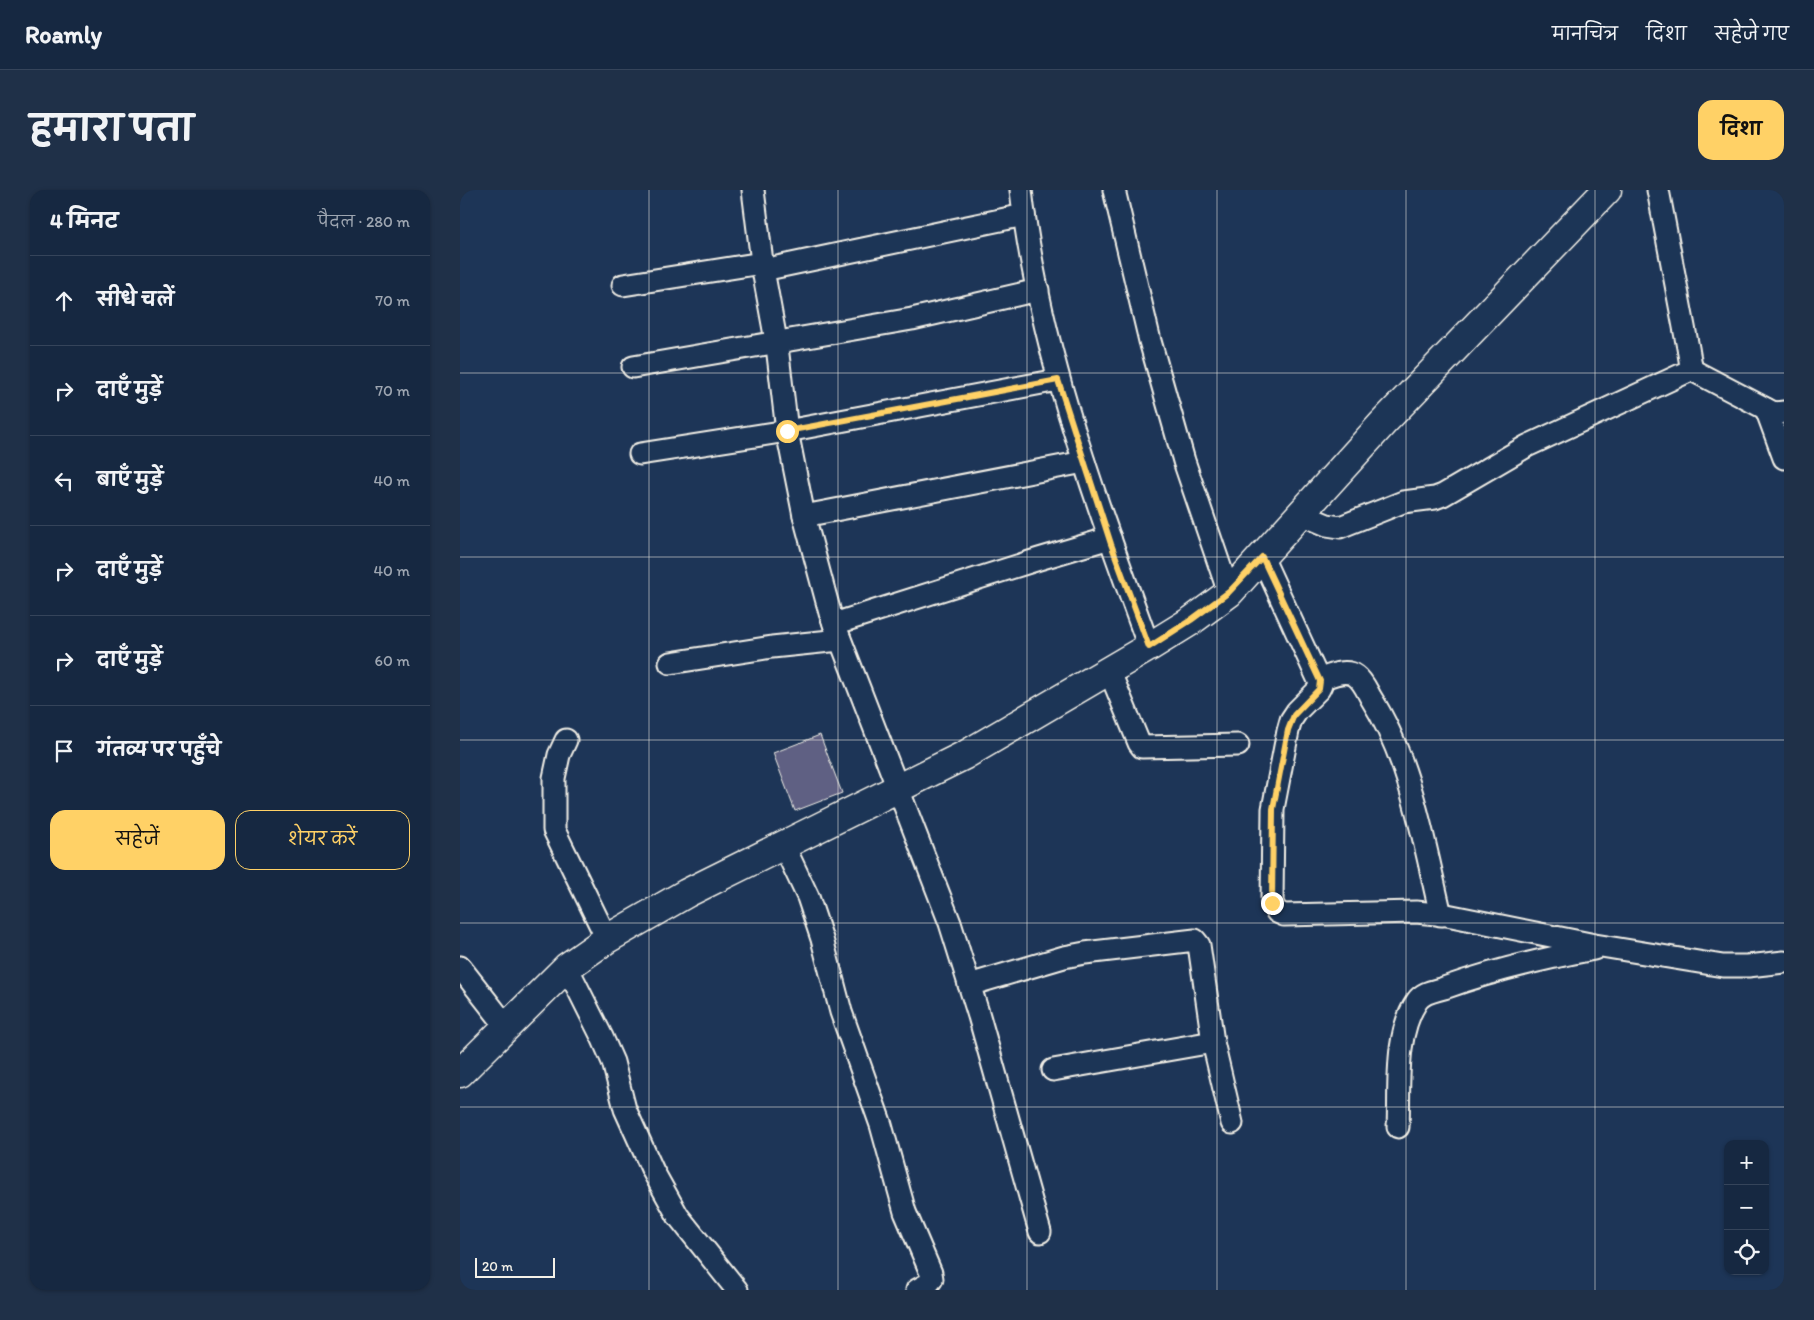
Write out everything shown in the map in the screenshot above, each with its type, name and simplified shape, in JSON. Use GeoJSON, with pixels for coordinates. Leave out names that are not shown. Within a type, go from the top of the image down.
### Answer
{"type":"FeatureCollection","features":[{"type":"Feature","properties":{"kind":"main road"},"geometry":{"type":"LineString","coordinates":[[460,1073],[567,967],[607,939],[688,893],[783,844],[965,755],[1149,647],[1191,620],[1229,592],[1383,423],[1607,190]]}},
{"type":"Feature","properties":{"kind":"street"},"geometry":{"type":"LineString","coordinates":[[753,190],[762,267],[776,343],[787,431],[804,516],[837,632],[950,923],[1040,1232]]}},
{"type":"Feature","properties":{"kind":"street"},"geometry":{"type":"LineString","coordinates":[[1021,190],[1038,290],[1058,380],[1084,462],[1149,647]]}},
{"type":"Feature","properties":{"kind":"street"},"geometry":{"type":"LineString","coordinates":[[1114,190],[1150,341],[1184,461],[1229,592]]}},
{"type":"Feature","properties":{"kind":"street"},"geometry":{"type":"LineString","coordinates":[[1301,514],[1327,525],[1340,526],[1403,502],[1435,498],[1527,446],[1687,373],[1690,369],[1688,348],[1658,190]]}},
{"type":"Feature","properties":{"kind":"street"},"geometry":{"type":"LineString","coordinates":[[623,285],[762,267],[1024,215]]}},
{"type":"Feature","properties":{"kind":"street"},"geometry":{"type":"LineString","coordinates":[[633,367],[912,319],[1038,290]]}},
{"type":"Feature","properties":{"kind":"street"},"geometry":{"type":"LineString","coordinates":[[1690,369],[1775,410],[1784,458]]}},
{"type":"Feature","properties":{"kind":"street"},"geometry":{"type":"LineString","coordinates":[[640,454],[787,431],[1058,380]]}},
{"type":"Feature","properties":{"kind":"street"},"geometry":{"type":"LineString","coordinates":[[804,516],[1084,462]]}},
{"type":"Feature","properties":{"kind":"street"},"geometry":{"type":"LineString","coordinates":[[670,664],[707,656],[772,647],[837,632],[1047,556],[1110,538]]}},
{"type":"Feature","properties":{"kind":"street"},"geometry":{"type":"LineString","coordinates":[[1262,557],[1321,685],[1294,715],[1288,730],[1273,809],[1272,903],[1278,913],[1284,915],[1416,912],[1441,915],[1607,947],[1736,967],[1784,962]]}},
{"type":"Feature","properties":{"kind":"street"},"geometry":{"type":"LineString","coordinates":[[1109,670],[1142,747],[1238,745]]}},
{"type":"Feature","properties":{"kind":"street"},"geometry":{"type":"LineString","coordinates":[[1319,680],[1340,673],[1357,676],[1377,707],[1392,740],[1410,789],[1441,915]]}},
{"type":"Feature","properties":{"kind":"street"},"geometry":{"type":"LineString","coordinates":[[566,740],[557,761],[554,778],[554,830],[607,939]]}},
{"type":"Feature","properties":{"kind":"street"},"geometry":{"type":"LineString","coordinates":[[783,844],[808,897],[822,938],[841,1012],[881,1125],[905,1212],[931,1273],[932,1279],[928,1284],[917,1290]]}},
{"type":"Feature","properties":{"kind":"street"},"geometry":{"type":"LineString","coordinates":[[969,985],[1078,954],[1195,940],[1199,945],[1213,1042],[1232,1123]]}},
{"type":"Feature","properties":{"kind":"street"},"geometry":{"type":"LineString","coordinates":[[1398,1127],[1400,1053],[1410,1016],[1419,999],[1429,992],[1480,975],[1530,962],[1607,947]]}},
{"type":"Feature","properties":{"kind":"street"},"geometry":{"type":"LineString","coordinates":[[460,967],[506,1026]]}},
{"type":"Feature","properties":{"kind":"street"},"geometry":{"type":"LineString","coordinates":[[567,967],[602,1037],[612,1062],[625,1109],[654,1171],[678,1216],[737,1290]]}},
{"type":"Feature","properties":{"kind":"street"},"geometry":{"type":"LineString","coordinates":[[1053,1070],[1213,1042]]}},
{"type":"Feature","properties":{"kind":"building"},"geometry":{"type":"Polygon","coordinates":[[[820,735],[842,793],[795,811],[773,753],[820,735]]]}},
{"type":"Feature","properties":{"kind":"route"},"geometry":{"type":"LineString","coordinates":[[787,431],[1058,380],[1111,544],[1149,647],[1191,620],[1229,592],[1262,557],[1321,685],[1294,715],[1288,730],[1273,809],[1272,903]]}}]}
